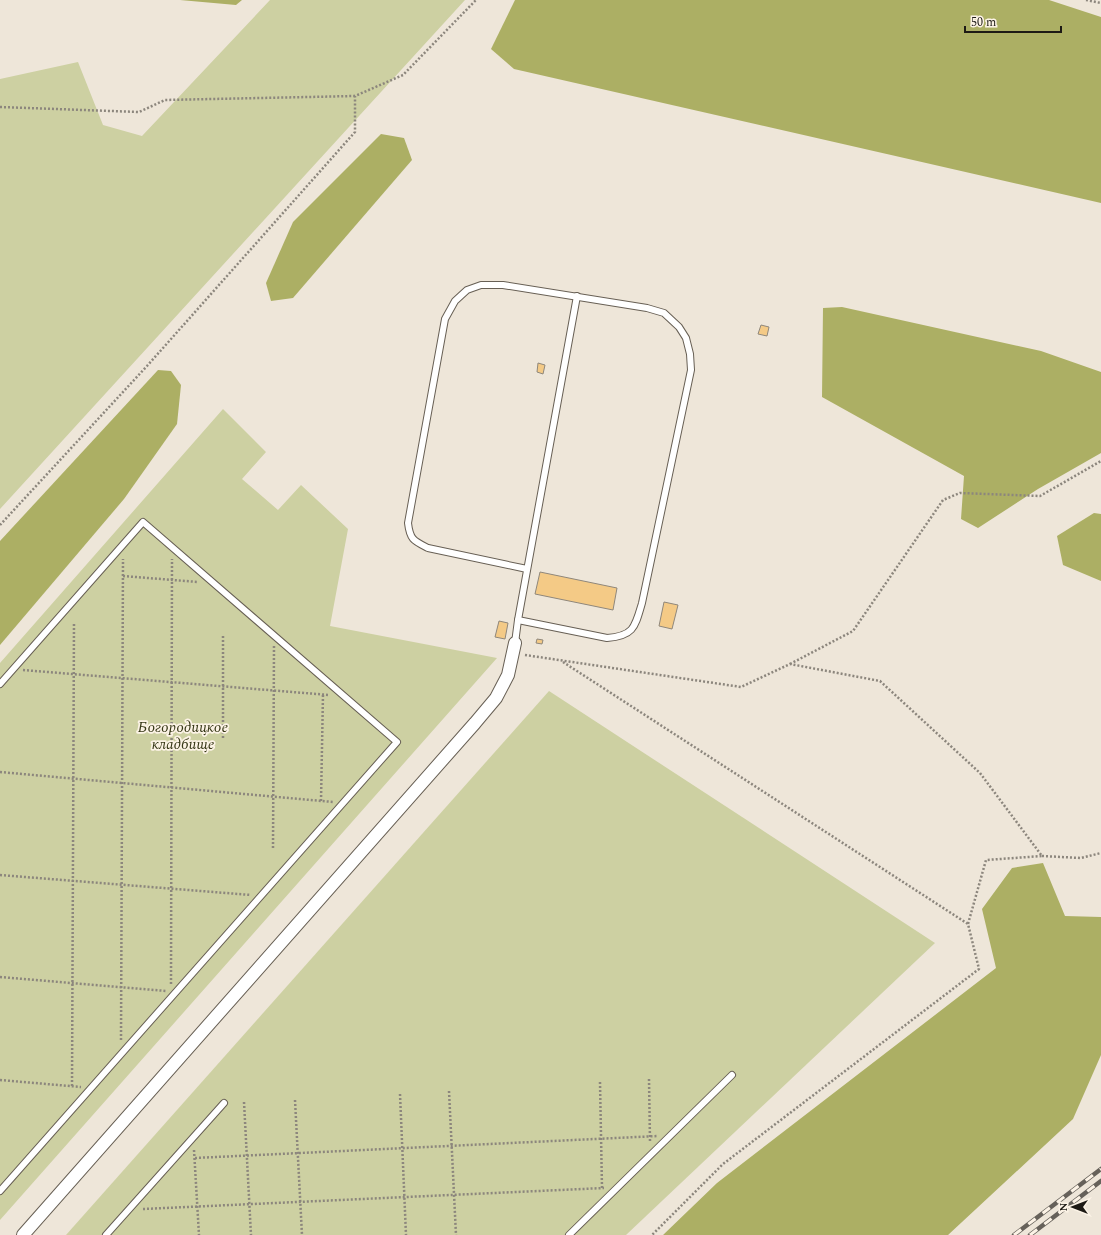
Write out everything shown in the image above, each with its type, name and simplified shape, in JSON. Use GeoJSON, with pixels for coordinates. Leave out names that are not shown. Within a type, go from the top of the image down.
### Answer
{"type":"FeatureCollection","features":[{"type":"Feature","properties":{"kind":"street"},"geometry":{"type":"LineString","coordinates":[[23,1235],[496,698],[508,675],[514,648]]}},
{"type":"Feature","properties":{"kind":"lane"},"geometry":{"type":"LineString","coordinates":[[518,620],[607,638],[619,637],[628,633],[636,624],[642,603],[691,370],[690,354],[686,338],[679,327],[664,313],[647,308],[577,296],[503,285],[481,285],[467,290],[455,301],[445,319],[408,523],[409,533],[416,542],[428,548],[527,569]]}},
{"type":"Feature","properties":{"kind":"lane"},"geometry":{"type":"LineString","coordinates":[[514,648],[577,296]]}},
{"type":"Feature","properties":{"kind":"lane"},"geometry":{"type":"LineString","coordinates":[[0,684],[143,522],[398,742],[0,1191]]}},
{"type":"Feature","properties":{"kind":"lane"},"geometry":{"type":"LineString","coordinates":[[569,1235],[732,1075]]}},
{"type":"Feature","properties":{"kind":"lane"},"geometry":{"type":"LineString","coordinates":[[106,1235],[224,1103]]}},
{"type":"Feature","properties":{"kind":"path"},"geometry":{"type":"LineString","coordinates":[[0,107],[139,112],[165,100],[355,96],[403,75],[476,0]]}},
{"type":"Feature","properties":{"kind":"path"},"geometry":{"type":"LineString","coordinates":[[1086,0],[1101,3]]}},
{"type":"Feature","properties":{"kind":"path"},"geometry":{"type":"LineString","coordinates":[[0,525],[147,366],[354,132],[355,96]]}},
{"type":"Feature","properties":{"kind":"path"},"geometry":{"type":"LineString","coordinates":[[514,648],[561,661],[741,687],[790,664],[853,631],[943,500],[960,494],[1040,496],[1101,462]]}},
{"type":"Feature","properties":{"kind":"path"},"geometry":{"type":"LineString","coordinates":[[121,1041],[123,545]]}},
{"type":"Feature","properties":{"kind":"path"},"geometry":{"type":"LineString","coordinates":[[0,977],[171,991],[172,547]]}},
{"type":"Feature","properties":{"kind":"path"},"geometry":{"type":"LineString","coordinates":[[123,576],[214,583]]}},
{"type":"Feature","properties":{"kind":"path"},"geometry":{"type":"LineString","coordinates":[[72,1086],[74,622]]}},
{"type":"Feature","properties":{"kind":"path"},"geometry":{"type":"LineString","coordinates":[[223,635],[223,738]]}},
{"type":"Feature","properties":{"kind":"path"},"geometry":{"type":"LineString","coordinates":[[272,848],[274,639]]}},
{"type":"Feature","properties":{"kind":"path"},"geometry":{"type":"LineString","coordinates":[[561,661],[968,924]]}},
{"type":"Feature","properties":{"kind":"path"},"geometry":{"type":"LineString","coordinates":[[790,664],[880,681],[980,773],[1042,856]]}},
{"type":"Feature","properties":{"kind":"path"},"geometry":{"type":"LineString","coordinates":[[13,670],[344,696]]}},
{"type":"Feature","properties":{"kind":"path"},"geometry":{"type":"LineString","coordinates":[[321,802],[323,694]]}},
{"type":"Feature","properties":{"kind":"path"},"geometry":{"type":"LineString","coordinates":[[0,772],[344,803]]}},
{"type":"Feature","properties":{"kind":"path"},"geometry":{"type":"LineString","coordinates":[[652,1235],[723,1164],[978,970],[968,924],[986,860],[1042,856],[1081,858],[1101,853]]}},
{"type":"Feature","properties":{"kind":"path"},"geometry":{"type":"LineString","coordinates":[[0,875],[261,896]]}},
{"type":"Feature","properties":{"kind":"path"},"geometry":{"type":"LineString","coordinates":[[649,1079],[651,1155]]}},
{"type":"Feature","properties":{"kind":"path"},"geometry":{"type":"LineString","coordinates":[[0,1080],[91,1088]]}},
{"type":"Feature","properties":{"kind":"path"},"geometry":{"type":"LineString","coordinates":[[600,1082],[602,1188]]}},
{"type":"Feature","properties":{"kind":"path"},"geometry":{"type":"LineString","coordinates":[[449,1091],[456,1235]]}},
{"type":"Feature","properties":{"kind":"path"},"geometry":{"type":"LineString","coordinates":[[400,1094],[406,1235]]}},
{"type":"Feature","properties":{"kind":"path"},"geometry":{"type":"LineString","coordinates":[[294,1100],[302,1235]]}},
{"type":"Feature","properties":{"kind":"path"},"geometry":{"type":"LineString","coordinates":[[244,1102],[251,1235]]}},
{"type":"Feature","properties":{"kind":"path"},"geometry":{"type":"LineString","coordinates":[[195,1158],[670,1135]]}},
{"type":"Feature","properties":{"kind":"path"},"geometry":{"type":"LineString","coordinates":[[194,1137],[199,1235]]}},
{"type":"Feature","properties":{"kind":"path"},"geometry":{"type":"LineString","coordinates":[[143,1209],[617,1188]]}},
{"type":"Feature","properties":{"kind":"green space"},"geometry":{"type":"Polygon","coordinates":[[[180,0],[242,0],[236,5],[180,0]]]}},
{"type":"Feature","properties":{"kind":"green space"},"geometry":{"type":"Polygon","coordinates":[[[270,0],[465,0],[0,509],[0,79],[78,62],[103,125],[142,136],[270,0]]]}},
{"type":"Feature","properties":{"kind":"green space"},"geometry":{"type":"Polygon","coordinates":[[[515,0],[1049,0],[1101,17],[1101,203],[514,69],[491,49],[515,0]]]}},
{"type":"Feature","properties":{"kind":"green space"},"geometry":{"type":"Polygon","coordinates":[[[381,134],[404,138],[412,160],[293,298],[271,301],[266,283],[293,222],[381,134]]]}},
{"type":"Feature","properties":{"kind":"green space"},"geometry":{"type":"Polygon","coordinates":[[[842,307],[1041,351],[1101,372],[1101,453],[1038,489],[978,528],[961,519],[964,476],[822,397],[823,308],[842,307]]]}},
{"type":"Feature","properties":{"kind":"green space"},"geometry":{"type":"Polygon","coordinates":[[[158,370],[171,371],[181,385],[177,424],[124,499],[0,645],[0,541],[158,370]]]}},
{"type":"Feature","properties":{"kind":"green space","name":"Богородицкое кладбище"},"geometry":{"type":"Polygon","coordinates":[[[223,409],[266,452],[242,479],[278,510],[301,485],[348,529],[330,626],[497,658],[0,1220],[0,663],[223,409]]]}},
{"type":"Feature","properties":{"kind":"green space"},"geometry":{"type":"Polygon","coordinates":[[[1094,513],[1101,514],[1101,581],[1063,565],[1057,536],[1094,513]]]}},
{"type":"Feature","properties":{"kind":"green space"},"geometry":{"type":"Polygon","coordinates":[[[549,691],[935,943],[626,1235],[66,1235],[549,691]]]}},
{"type":"Feature","properties":{"kind":"green space"},"geometry":{"type":"Polygon","coordinates":[[[1043,863],[1065,916],[1101,917],[1101,1055],[1073,1119],[948,1235],[663,1235],[717,1183],[996,968],[982,909],[1012,868],[1043,863]]]}},
{"type":"Feature","properties":{"kind":"building"},"geometry":{"type":"Polygon","coordinates":[[[761,325],[769,327],[767,336],[758,334],[761,325]]]}},
{"type":"Feature","properties":{"kind":"building"},"geometry":{"type":"Polygon","coordinates":[[[538,363],[545,365],[543,374],[537,372],[538,363]]]}},
{"type":"Feature","properties":{"kind":"building"},"geometry":{"type":"Polygon","coordinates":[[[540,572],[617,588],[613,610],[535,594],[540,572]]]}},
{"type":"Feature","properties":{"kind":"building"},"geometry":{"type":"Polygon","coordinates":[[[664,602],[678,605],[672,629],[659,626],[664,602]]]}},
{"type":"Feature","properties":{"kind":"building"},"geometry":{"type":"Polygon","coordinates":[[[499,621],[508,623],[505,639],[495,637],[499,621]]]}},
{"type":"Feature","properties":{"kind":"building"},"geometry":{"type":"Polygon","coordinates":[[[537,639],[543,640],[542,644],[536,643],[537,639]]]}},
{"type":"Feature","properties":{"kind":"railway"},"geometry":{"type":"LineString","coordinates":[[1014,1235],[1101,1169]]}},
{"type":"Feature","properties":{"kind":"railway"},"geometry":{"type":"LineString","coordinates":[[1030,1235],[1101,1181]]}}]}
